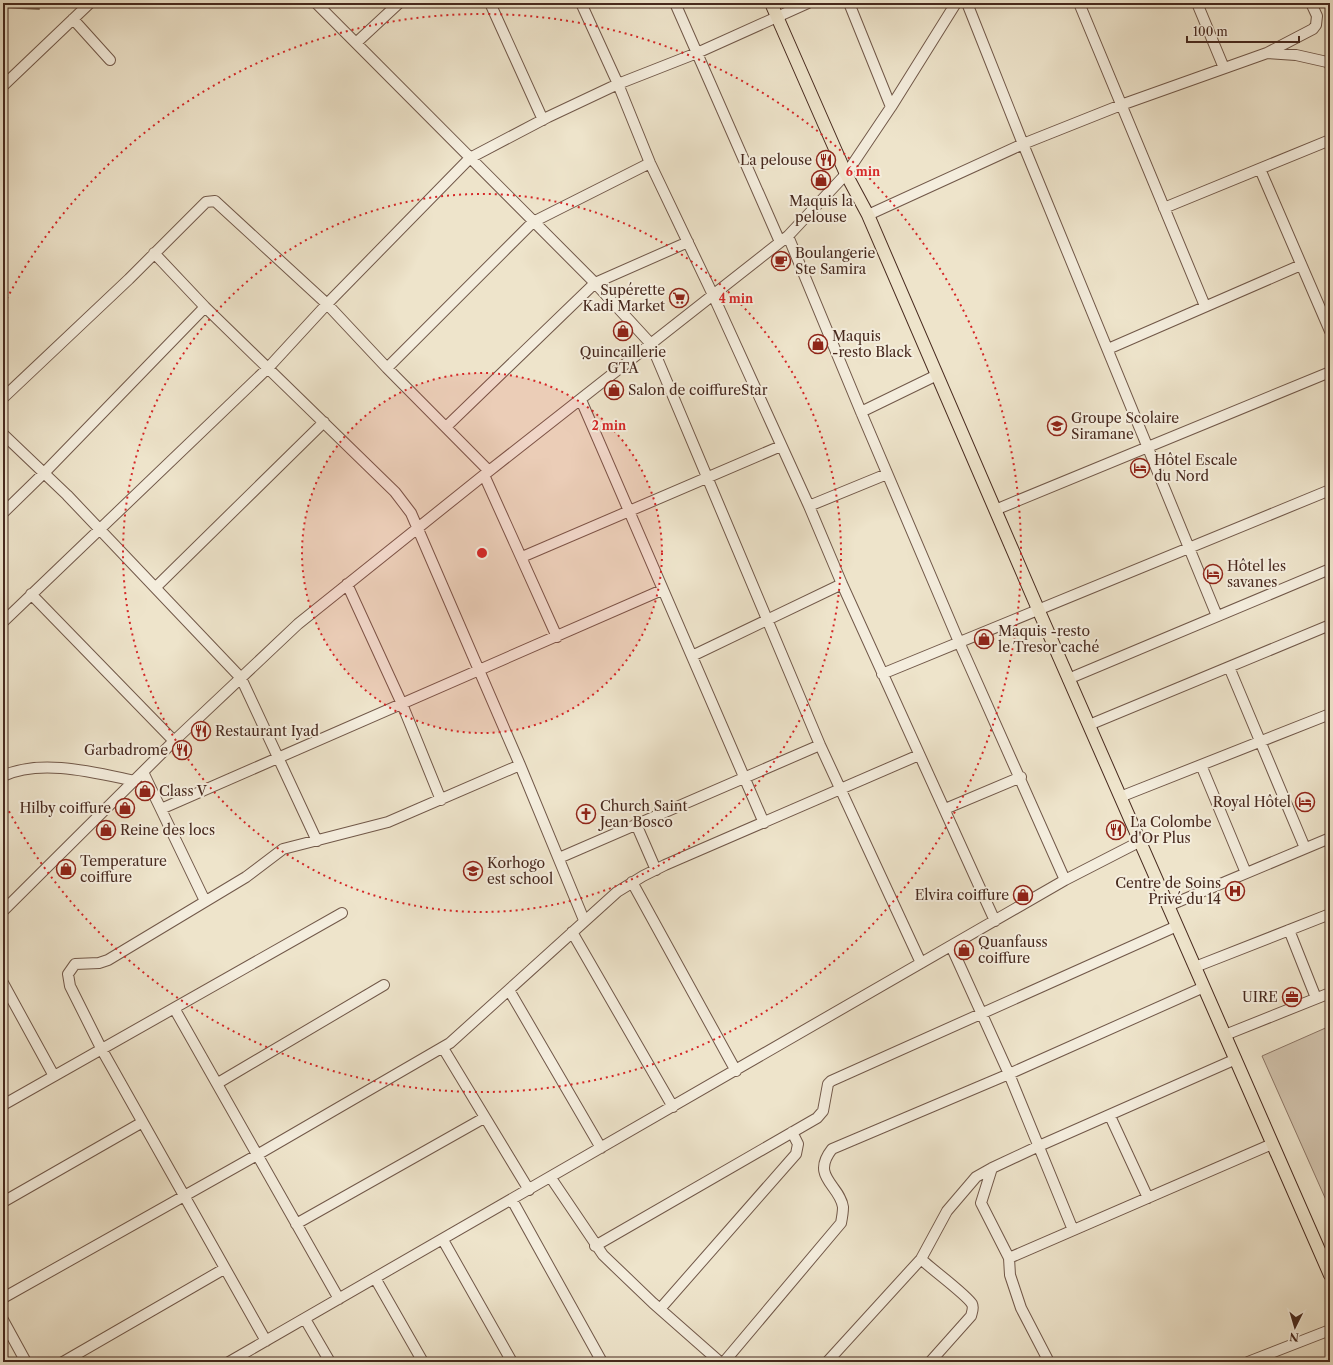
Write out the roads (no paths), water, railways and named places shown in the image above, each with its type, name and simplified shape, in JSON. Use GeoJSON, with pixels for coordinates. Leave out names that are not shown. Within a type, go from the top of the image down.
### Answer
{"type":"FeatureCollection","features":[{"type":"Feature","properties":{"kind":"main road"},"geometry":{"type":"LineString","coordinates":[[771,3],[846,174],[868,215],[994,510],[1139,842],[1236,1059],[1272,1144],[1329,1269]]}},
{"type":"Feature","properties":{"kind":"street"},"geometry":{"type":"LineString","coordinates":[[316,3],[594,284],[651,344],[820,745],[922,963]]}},
{"type":"Feature","properties":{"kind":"street"},"geometry":{"type":"LineString","coordinates":[[356,43],[399,3]]}},
{"type":"Feature","properties":{"kind":"street"},"geometry":{"type":"LineString","coordinates":[[490,3],[543,120]]}},
{"type":"Feature","properties":{"kind":"street"},"geometry":{"type":"LineString","coordinates":[[581,3],[618,84],[650,163],[713,295],[809,506],[882,674],[995,921]]}},
{"type":"Feature","properties":{"kind":"street"},"geometry":{"type":"LineString","coordinates":[[675,3],[784,239],[861,412],[959,642],[1021,777],[1065,880]]}},
{"type":"Feature","properties":{"kind":"street"},"geometry":{"type":"LineString","coordinates":[[3,622],[99,528],[269,368],[327,304],[470,158],[543,120],[618,84],[697,53],[808,3]]}},
{"type":"Feature","properties":{"kind":"street"},"geometry":{"type":"LineString","coordinates":[[849,3],[891,108]]}},
{"type":"Feature","properties":{"kind":"street"},"geometry":{"type":"LineString","coordinates":[[3,911],[135,781],[174,740],[298,624],[784,239],[846,174],[891,108],[956,3]]}},
{"type":"Feature","properties":{"kind":"street"},"geometry":{"type":"LineString","coordinates":[[967,3],[1023,144],[1217,616]]}},
{"type":"Feature","properties":{"kind":"street"},"geometry":{"type":"LineString","coordinates":[[1079,3],[1205,306]]}},
{"type":"Feature","properties":{"kind":"street"},"geometry":{"type":"LineString","coordinates":[[1197,3],[1224,68]]}},
{"type":"Feature","properties":{"kind":"street"},"geometry":{"type":"LineString","coordinates":[[868,215],[1023,144],[1121,105],[1267,52],[1313,29],[1316,25],[1316,16],[1311,3]]}},
{"type":"Feature","properties":{"kind":"street"},"geometry":{"type":"LineString","coordinates":[[3,86],[73,19],[84,5]]}},
{"type":"Feature","properties":{"kind":"street"},"geometry":{"type":"LineString","coordinates":[[73,19],[110,60]]}},
{"type":"Feature","properties":{"kind":"street"},"geometry":{"type":"LineString","coordinates":[[1267,52],[1296,55],[1327,62],[1330,65]]}},
{"type":"Feature","properties":{"kind":"street"},"geometry":{"type":"LineString","coordinates":[[1164,208],[1330,140]]}},
{"type":"Feature","properties":{"kind":"street"},"geometry":{"type":"LineString","coordinates":[[387,368],[533,222],[650,163]]}},
{"type":"Feature","properties":{"kind":"street"},"geometry":{"type":"LineString","coordinates":[[1260,169],[1330,330]]}},
{"type":"Feature","properties":{"kind":"street"},"geometry":{"type":"LineString","coordinates":[[3,398],[206,202],[215,201],[327,304],[387,368],[447,426],[487,473],[557,637]]}},
{"type":"Feature","properties":{"kind":"street"},"geometry":{"type":"LineString","coordinates":[[447,426],[594,284],[688,242]]}},
{"type":"Feature","properties":{"kind":"street"},"geometry":{"type":"LineString","coordinates":[[154,253],[205,307],[395,492],[411,513],[520,765],[584,920]]}},
{"type":"Feature","properties":{"kind":"street"},"geometry":{"type":"LineString","coordinates":[[1108,348],[1301,265]]}},
{"type":"Feature","properties":{"kind":"street"},"geometry":{"type":"LineString","coordinates":[[3,513],[45,472],[205,307]]}},
{"type":"Feature","properties":{"kind":"street"},"geometry":{"type":"LineString","coordinates":[[994,510],[1330,372]]}},
{"type":"Feature","properties":{"kind":"street"},"geometry":{"type":"LineString","coordinates":[[861,412],[936,375]]}},
{"type":"Feature","properties":{"kind":"street"},"geometry":{"type":"LineString","coordinates":[[581,400],[764,823]]}},
{"type":"Feature","properties":{"kind":"street"},"geometry":{"type":"LineString","coordinates":[[156,587],[324,422]]}},
{"type":"Feature","properties":{"kind":"street"},"geometry":{"type":"LineString","coordinates":[[3,434],[45,472],[241,678],[317,841]]}},
{"type":"Feature","properties":{"kind":"street"},"geometry":{"type":"LineString","coordinates":[[522,557],[781,446]]}},
{"type":"Feature","properties":{"kind":"street"},"geometry":{"type":"LineString","coordinates":[[809,506],[887,474]]}},
{"type":"Feature","properties":{"kind":"street"},"geometry":{"type":"LineString","coordinates":[[882,674],[1330,490]]}},
{"type":"Feature","properties":{"kind":"street"},"geometry":{"type":"LineString","coordinates":[[1068,679],[1330,569]]}},
{"type":"Feature","properties":{"kind":"street"},"geometry":{"type":"LineString","coordinates":[[347,584],[402,704],[441,800]]}},
{"type":"Feature","properties":{"kind":"street"},"geometry":{"type":"LineString","coordinates":[[692,656],[842,584]]}},
{"type":"Feature","properties":{"kind":"street"},"geometry":{"type":"LineString","coordinates":[[161,809],[662,590]]}},
{"type":"Feature","properties":{"kind":"street"},"geometry":{"type":"LineString","coordinates":[[31,594],[174,740]]}},
{"type":"Feature","properties":{"kind":"street"},"geometry":{"type":"LineString","coordinates":[[1089,725],[1330,625]]}},
{"type":"Feature","properties":{"kind":"street"},"geometry":{"type":"LineString","coordinates":[[1229,667],[1305,848]]}},
{"type":"Feature","properties":{"kind":"street"},"geometry":{"type":"LineString","coordinates":[[1120,798],[1330,714]]}},
{"type":"Feature","properties":{"kind":"street"},"geometry":{"type":"LineString","coordinates":[[559,858],[744,776],[820,745]]}},
{"type":"Feature","properties":{"kind":"street"},"geometry":{"type":"LineString","coordinates":[[3,1298],[443,1048],[458,1038],[584,920],[632,882],[656,870],[919,755]]}},
{"type":"Feature","properties":{"kind":"street"},"geometry":{"type":"LineString","coordinates":[[266,1341],[182,1196],[102,1050],[70,986],[68,980],[71,969],[75,964],[99,963],[108,960],[246,877],[284,849],[300,843],[317,841],[388,822],[520,765]]}},
{"type":"Feature","properties":{"kind":"street"},"geometry":{"type":"LineString","coordinates":[[1201,765],[1246,873]]}},
{"type":"Feature","properties":{"kind":"street"},"geometry":{"type":"LineString","coordinates":[[3,776],[25,770],[65,769],[135,781]]}},
{"type":"Feature","properties":{"kind":"street"},"geometry":{"type":"LineString","coordinates":[[143,772],[204,902]]}},
{"type":"Feature","properties":{"kind":"street"},"geometry":{"type":"LineString","coordinates":[[945,809],[1021,777]]}},
{"type":"Feature","properties":{"kind":"street"},"geometry":{"type":"LineString","coordinates":[[636,824],[656,870]]}},
{"type":"Feature","properties":{"kind":"street"},"geometry":{"type":"LineString","coordinates":[[1168,906],[1330,838]]}},
{"type":"Feature","properties":{"kind":"street"},"geometry":{"type":"LineString","coordinates":[[235,1361],[266,1341],[551,1178],[1065,880],[1139,842]]}},
{"type":"Feature","properties":{"kind":"street"},"geometry":{"type":"LineString","coordinates":[[632,882],[736,1071]]}},
{"type":"Feature","properties":{"kind":"street"},"geometry":{"type":"LineString","coordinates":[[3,1105],[342,913]]}},
{"type":"Feature","properties":{"kind":"street"},"geometry":{"type":"LineString","coordinates":[[1195,967],[1330,914]]}},
{"type":"Feature","properties":{"kind":"street"},"geometry":{"type":"LineString","coordinates":[[595,1246],[817,1118],[823,1111],[828,1084],[831,1081],[981,1012],[1177,926]]}},
{"type":"Feature","properties":{"kind":"street"},"geometry":{"type":"LineString","coordinates":[[1289,930],[1316,998]]}},
{"type":"Feature","properties":{"kind":"street"},"geometry":{"type":"LineString","coordinates":[[572,932],[673,1106]]}},
{"type":"Feature","properties":{"kind":"street"},"geometry":{"type":"LineString","coordinates":[[951,946],[1009,1074],[1073,1230]]}},
{"type":"Feature","properties":{"kind":"street"},"geometry":{"type":"LineString","coordinates":[[3,983],[54,1076]]}},
{"type":"Feature","properties":{"kind":"street"},"geometry":{"type":"LineString","coordinates":[[218,1083],[384,985]]}},
{"type":"Feature","properties":{"kind":"street"},"geometry":{"type":"LineString","coordinates":[[551,1178],[595,1246],[614,1267],[717,1361],[841,1223],[843,1205],[825,1174],[827,1156],[832,1149],[1009,1074],[1204,987]]}},
{"type":"Feature","properties":{"kind":"street"},"geometry":{"type":"LineString","coordinates":[[509,990],[601,1148]]}},
{"type":"Feature","properties":{"kind":"street"},"geometry":{"type":"LineString","coordinates":[[1225,1035],[1330,992]]}},
{"type":"Feature","properties":{"kind":"street"},"geometry":{"type":"LineString","coordinates":[[174,1008],[218,1083],[339,1299]]}},
{"type":"Feature","properties":{"kind":"street"},"geometry":{"type":"LineString","coordinates":[[443,1048],[529,1190]]}},
{"type":"Feature","properties":{"kind":"street"},"geometry":{"type":"LineString","coordinates":[[827,1362],[921,1259],[947,1210],[976,1178],[992,1168],[1039,1146],[1110,1116],[1236,1059]]}},
{"type":"Feature","properties":{"kind":"street"},"geometry":{"type":"LineString","coordinates":[[1110,1116],[1148,1198]]}},
{"type":"Feature","properties":{"kind":"street"},"geometry":{"type":"LineString","coordinates":[[296,1224],[484,1118]]}},
{"type":"Feature","properties":{"kind":"street"},"geometry":{"type":"LineString","coordinates":[[3,1202],[141,1123]]}},
{"type":"Feature","properties":{"kind":"street"},"geometry":{"type":"LineString","coordinates":[[660,1309],[796,1154],[798,1144],[792,1132]]}},
{"type":"Feature","properties":{"kind":"street"},"geometry":{"type":"LineString","coordinates":[[1009,1258],[1272,1144]]}},
{"type":"Feature","properties":{"kind":"street"},"geometry":{"type":"LineString","coordinates":[[992,1168],[981,1203],[1009,1258],[1010,1275],[1015,1294],[1049,1362]]}},
{"type":"Feature","properties":{"kind":"street"},"geometry":{"type":"LineString","coordinates":[[512,1200],[602,1362]]}},
{"type":"Feature","properties":{"kind":"street"},"geometry":{"type":"LineString","coordinates":[[443,1240],[512,1362]]}},
{"type":"Feature","properties":{"kind":"street"},"geometry":{"type":"LineString","coordinates":[[921,1259],[972,1303],[973,1309],[972,1316],[930,1362]]}},
{"type":"Feature","properties":{"kind":"street"},"geometry":{"type":"LineString","coordinates":[[63,1362],[224,1269]]}},
{"type":"Feature","properties":{"kind":"street"},"geometry":{"type":"LineString","coordinates":[[375,1278],[423,1362]]}},
{"type":"Feature","properties":{"kind":"street"},"geometry":{"type":"LineString","coordinates":[[305,1319],[330,1362]]}},
{"type":"Feature","properties":{"kind":"street"},"geometry":{"type":"LineString","coordinates":[[3,1320],[26,1362]]}},
{"type":"Feature","properties":{"kind":"street"},"geometry":{"type":"LineString","coordinates":[[1248,1362],[1330,1330]]}},
{"type":"Feature","properties":{"kind":"waterway"},"geometry":{"type":"LineString","coordinates":[[3,7],[39,9]]}},
{"type":"Feature","properties":{"kind":"place","name":"La pelouse"},"geometry":{"type":"Point","coordinates":[826,160]}},
{"type":"Feature","properties":{"kind":"place","name":"Maquis la pelouse"},"geometry":{"type":"Point","coordinates":[821,180]}},
{"type":"Feature","properties":{"kind":"place","name":"Boulangerie Ste Samira"},"geometry":{"type":"Point","coordinates":[781,261]}},
{"type":"Feature","properties":{"kind":"place","name":"Supérette Kadi Market"},"geometry":{"type":"Point","coordinates":[679,298]}},
{"type":"Feature","properties":{"kind":"place","name":"Quincaillerie GTA"},"geometry":{"type":"Point","coordinates":[623,331]}},
{"type":"Feature","properties":{"kind":"place","name":"Maquis -resto Black"},"geometry":{"type":"Point","coordinates":[818,344]}},
{"type":"Feature","properties":{"kind":"place","name":"Salon de coiffureStar"},"geometry":{"type":"Point","coordinates":[614,390]}},
{"type":"Feature","properties":{"kind":"place","name":"Groupe Scolaire Siramane"},"geometry":{"type":"Point","coordinates":[1057,426]}},
{"type":"Feature","properties":{"kind":"place","name":"Hôtel Escale du Nord"},"geometry":{"type":"Point","coordinates":[1140,468]}},
{"type":"Feature","properties":{"kind":"place","name":"Hôtel les savanes"},"geometry":{"type":"Point","coordinates":[1213,574]}},
{"type":"Feature","properties":{"kind":"place","name":"Maquis -resto le Tresor caché"},"geometry":{"type":"Point","coordinates":[984,639]}},
{"type":"Feature","properties":{"kind":"place","name":"Restaurant Iyad"},"geometry":{"type":"Point","coordinates":[201,731]}},
{"type":"Feature","properties":{"kind":"place","name":"Garbadrome"},"geometry":{"type":"Point","coordinates":[182,750]}},
{"type":"Feature","properties":{"kind":"place","name":"Class V"},"geometry":{"type":"Point","coordinates":[145,791]}},
{"type":"Feature","properties":{"kind":"place","name":"Royal Hôtel"},"geometry":{"type":"Point","coordinates":[1305,802]}},
{"type":"Feature","properties":{"kind":"place","name":"Hilby coiffure"},"geometry":{"type":"Point","coordinates":[125,808]}},
{"type":"Feature","properties":{"kind":"place","name":"Church Saint Jean Bosco"},"geometry":{"type":"Point","coordinates":[586,814]}},
{"type":"Feature","properties":{"kind":"place","name":"Reine des locs"},"geometry":{"type":"Point","coordinates":[106,830]}},
{"type":"Feature","properties":{"kind":"place","name":"La Colombe d'Or Plus"},"geometry":{"type":"Point","coordinates":[1116,830]}},
{"type":"Feature","properties":{"kind":"place","name":"Temperature coiffure"},"geometry":{"type":"Point","coordinates":[66,869]}},
{"type":"Feature","properties":{"kind":"place","name":"Korhogo est school"},"geometry":{"type":"Point","coordinates":[473,871]}},
{"type":"Feature","properties":{"kind":"place","name":"Centre de Soins Privé du 14"},"geometry":{"type":"Point","coordinates":[1235,891]}},
{"type":"Feature","properties":{"kind":"place","name":"Elvira coiffure"},"geometry":{"type":"Point","coordinates":[1023,895]}},
{"type":"Feature","properties":{"kind":"place","name":"Quanfauss coiffure"},"geometry":{"type":"Point","coordinates":[964,950]}},
{"type":"Feature","properties":{"kind":"place","name":"UIRE"},"geometry":{"type":"Point","coordinates":[1292,997]}}]}
